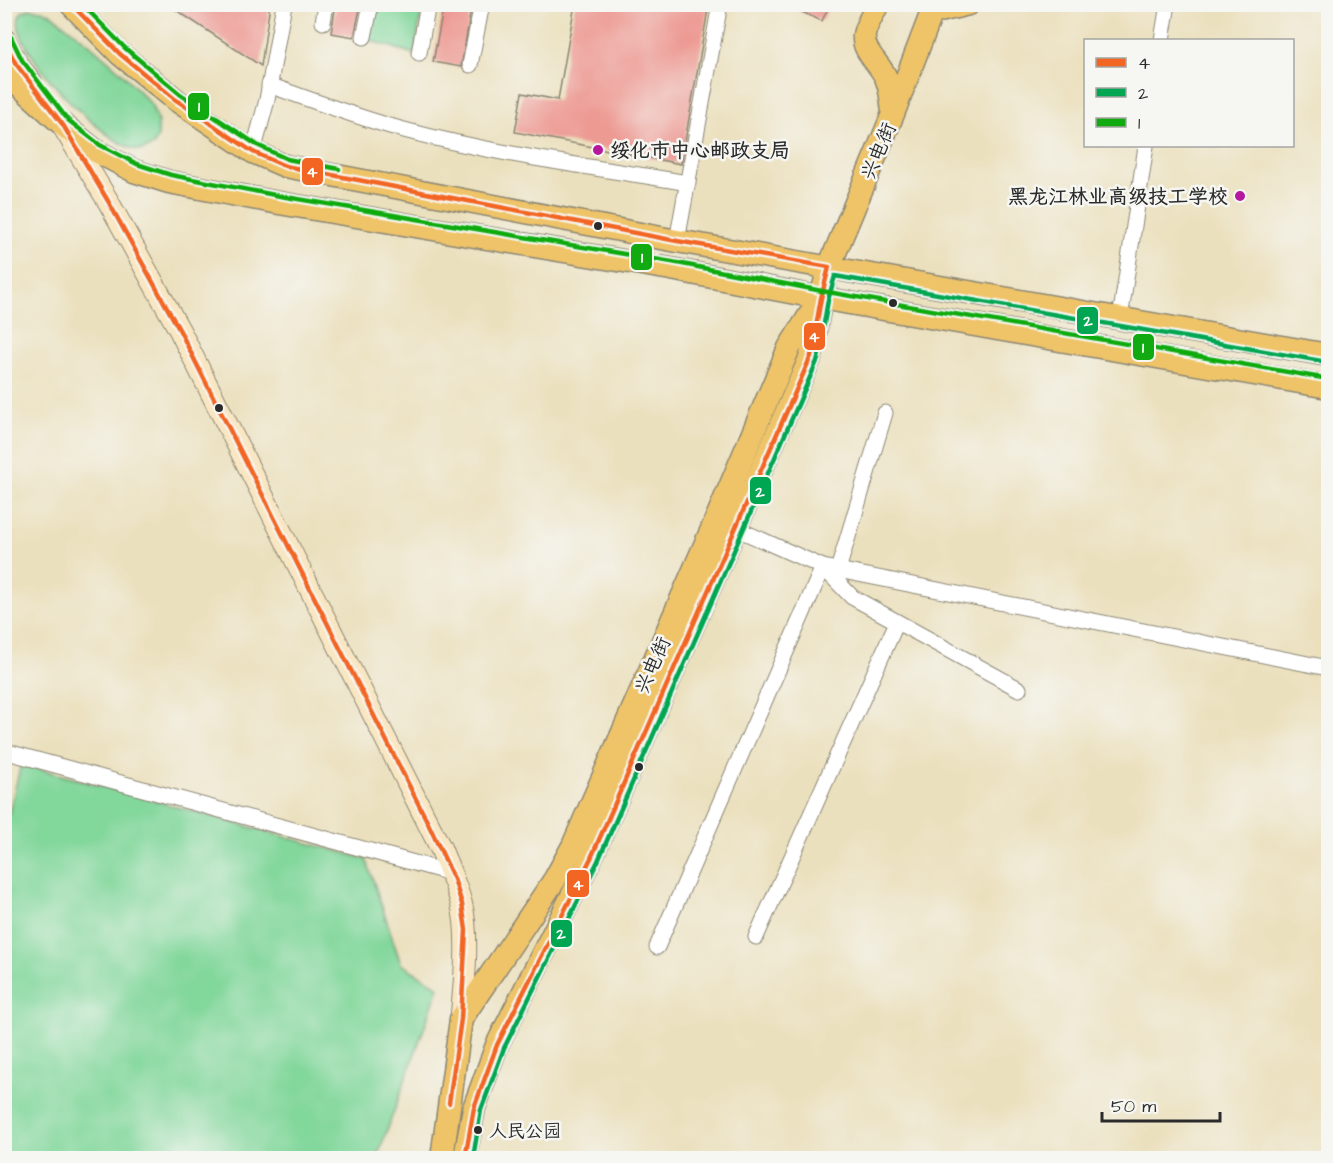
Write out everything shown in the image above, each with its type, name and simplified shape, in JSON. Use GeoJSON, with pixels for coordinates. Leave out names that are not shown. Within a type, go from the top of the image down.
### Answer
{"type":"FeatureCollection","features":[{"type":"Feature","properties":{"kind":"main road"},"geometry":{"type":"LineString","coordinates":[[71,4],[120,54],[176,100],[253,152],[285,166],[677,240],[1329,355]]}},
{"type":"Feature","properties":{"kind":"main road"},"geometry":{"type":"LineString","coordinates":[[878,4],[864,34],[866,48],[887,80],[893,114]]}},
{"type":"Feature","properties":{"kind":"main road"},"geometry":{"type":"LineString","coordinates":[[933,9],[968,4]]}},
{"type":"Feature","properties":{"kind":"main road","name":"兴电街"},"geometry":{"type":"LineString","coordinates":[[461,1019],[555,879],[573,846],[725,524],[811,356],[829,267],[893,114],[933,9]]}},
{"type":"Feature","properties":{"kind":"main road"},"geometry":{"type":"LineString","coordinates":[[4,40],[16,64],[63,125],[180,331],[451,873],[462,904],[466,930],[461,1019],[442,1158]]}},
{"type":"Feature","properties":{"kind":"main road"},"geometry":{"type":"LineString","coordinates":[[4,70],[63,125],[96,151],[134,171],[170,182],[1329,387]]}},
{"type":"Feature","properties":{"kind":"main road"},"geometry":{"type":"LineString","coordinates":[[672,269],[677,240]]}},
{"type":"Feature","properties":{"kind":"main road","name":"兴电街"},"geometry":{"type":"LineString","coordinates":[[465,1158],[474,1108],[497,1046],[591,858],[725,524]]}},
{"type":"Feature","properties":{"kind":"street"},"geometry":{"type":"LineString","coordinates":[[253,152],[267,100],[284,4]]}},
{"type":"Feature","properties":{"kind":"street"},"geometry":{"type":"LineString","coordinates":[[323,22],[326,4]]}},
{"type":"Feature","properties":{"kind":"street"},"geometry":{"type":"LineString","coordinates":[[364,38],[371,4]]}},
{"type":"Feature","properties":{"kind":"street"},"geometry":{"type":"LineString","coordinates":[[419,53],[428,4]]}},
{"type":"Feature","properties":{"kind":"street"},"geometry":{"type":"LineString","coordinates":[[470,65],[482,4]]}},
{"type":"Feature","properties":{"kind":"street"},"geometry":{"type":"LineString","coordinates":[[677,240],[720,4]]}},
{"type":"Feature","properties":{"kind":"street"},"geometry":{"type":"LineString","coordinates":[[1162,39],[1168,4]]}},
{"type":"Feature","properties":{"kind":"street"},"geometry":{"type":"LineString","coordinates":[[269,85],[367,119],[465,145],[688,183]]}},
{"type":"Feature","properties":{"kind":"street"},"geometry":{"type":"LineString","coordinates":[[1120,319],[1146,147]]}},
{"type":"Feature","properties":{"kind":"street"},"geometry":{"type":"LineString","coordinates":[[657,947],[830,569],[885,413]]}},
{"type":"Feature","properties":{"kind":"street"},"geometry":{"type":"LineString","coordinates":[[725,524],[830,569],[1329,668]]}},
{"type":"Feature","properties":{"kind":"street"},"geometry":{"type":"LineString","coordinates":[[830,569],[852,597],[1019,689]]}},
{"type":"Feature","properties":{"kind":"street"},"geometry":{"type":"LineString","coordinates":[[756,937],[897,622]]}},
{"type":"Feature","properties":{"kind":"street"},"geometry":{"type":"LineString","coordinates":[[4,751],[451,873]]}},
{"type":"Feature","properties":{"kind":"green space"},"geometry":{"type":"Polygon","coordinates":[[[372,5],[423,5],[414,54],[365,39],[372,5]]]}},
{"type":"Feature","properties":{"kind":"green space"},"geometry":{"type":"Polygon","coordinates":[[[30,9],[42,10],[51,14],[121,72],[151,104],[158,122],[158,136],[153,146],[140,150],[125,145],[105,133],[61,92],[41,69],[26,46],[19,27],[21,13],[30,9]]]}},
{"type":"Feature","properties":{"kind":"green space"},"geometry":{"type":"Polygon","coordinates":[[[21,764],[366,859],[401,964],[439,987],[377,1158],[5,1158],[4,833],[21,764]]]}},
{"type":"Feature","properties":{"kind":"building"},"geometry":{"type":"Polygon","coordinates":[[[167,4],[270,4],[261,66],[167,4]]]}},
{"type":"Feature","properties":{"kind":"building"},"geometry":{"type":"Polygon","coordinates":[[[336,4],[361,4],[354,37],[331,33],[336,4]]]}},
{"type":"Feature","properties":{"kind":"building"},"geometry":{"type":"Polygon","coordinates":[[[444,4],[472,4],[461,67],[433,62],[444,4]]]}},
{"type":"Feature","properties":{"kind":"building"},"geometry":{"type":"Polygon","coordinates":[[[575,4],[709,4],[681,164],[515,132],[522,93],[558,100],[575,4]]]}},
{"type":"Feature","properties":{"kind":"building"},"geometry":{"type":"Polygon","coordinates":[[[784,4],[830,4],[822,21],[784,4]]]}},
{"type":"Feature","properties":{"kind":"transit line","name":"4"},"geometry":{"type":"LineString","coordinates":[[71,4],[120,54],[176,100],[253,152],[285,166],[677,241],[829,267],[811,356],[591,858],[497,1045],[474,1108],[465,1158]]}},
{"type":"Feature","properties":{"kind":"transit line","name":"1"},"geometry":{"type":"LineString","coordinates":[[82,4],[125,48],[180,94],[257,145],[287,159],[339,169]]}},
{"type":"Feature","properties":{"kind":"transit line","name":"1"},"geometry":{"type":"LineString","coordinates":[[11,37],[22,60],[68,120],[100,145],[137,164],[171,175],[1328,379]]}},
{"type":"Feature","properties":{"kind":"transit line","name":"4"},"geometry":{"type":"LineString","coordinates":[[4,41],[16,64],[63,125],[180,331],[454,879],[462,904],[466,930],[461,1019],[449,1103]]}},
{"type":"Feature","properties":{"kind":"transit line","name":"2"},"geometry":{"type":"LineString","coordinates":[[473,1158],[481,1110],[504,1048],[598,861],[818,359],[828,300],[835,276],[1327,362]]}},
{"type":"Feature","properties":{"kind":"place","name":"绥化市中心邮政支局"},"geometry":{"type":"Point","coordinates":[598,150]}},
{"type":"Feature","properties":{"kind":"place","name":"黑龙江林业高级技工学校"},"geometry":{"type":"Point","coordinates":[1240,196]}},
{"type":"Feature","properties":{"kind":"place","name":"人民公园"},"geometry":{"type":"Point","coordinates":[478,1130]}}]}
